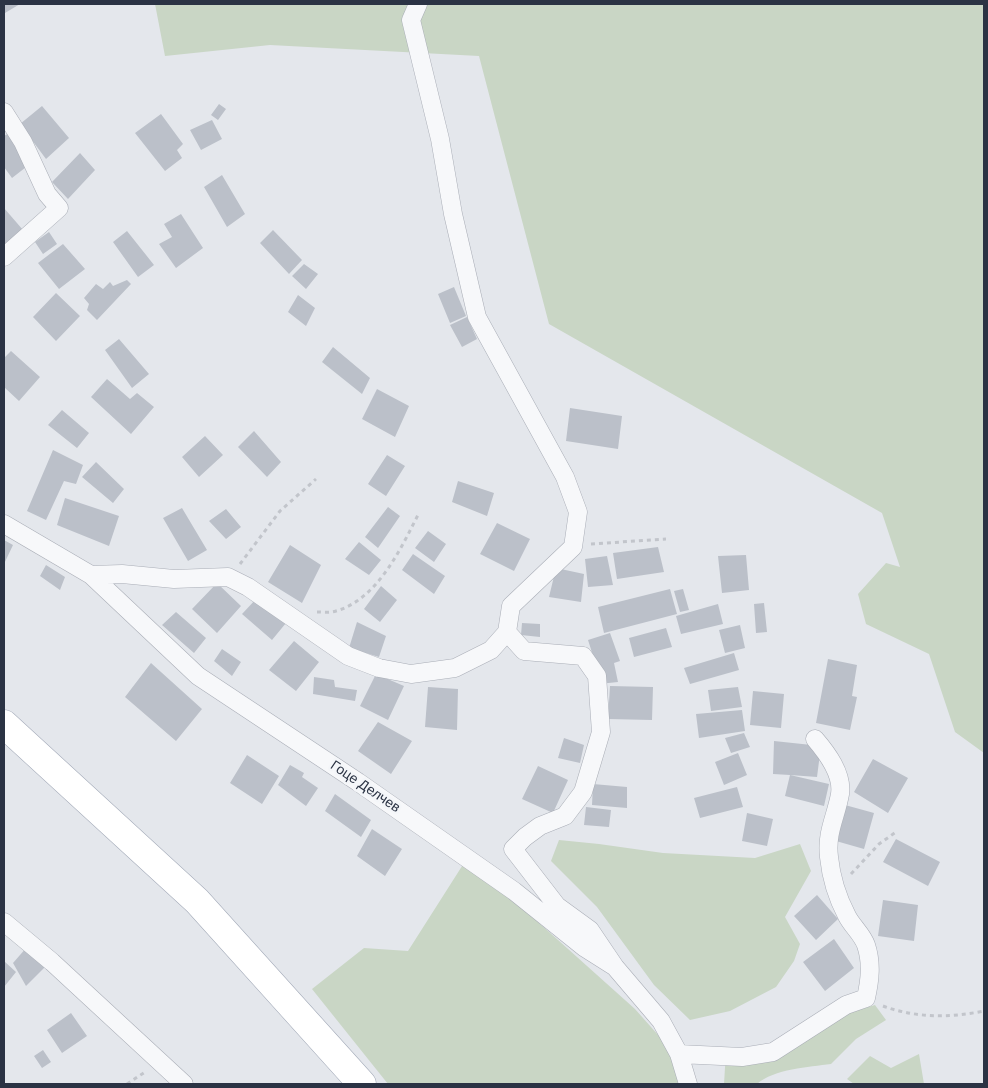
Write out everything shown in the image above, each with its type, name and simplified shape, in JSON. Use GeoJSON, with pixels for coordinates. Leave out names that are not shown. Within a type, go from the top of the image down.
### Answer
{"type":"FeatureCollection","features":[{"type":"Feature","properties":{"kind":"main road"},"geometry":{"type":"LineString","coordinates":[[4,724],[197,901],[362,1084]]}},
{"type":"Feature","properties":{"kind":"street"},"geometry":{"type":"LineString","coordinates":[[91,575],[122,574],[174,579],[228,577],[248,587],[348,656],[379,668],[411,674],[455,668],[491,650],[506,632],[511,606],[573,547],[578,512],[565,477],[477,317],[453,214],[440,139],[422,74],[411,20],[418,4]]}},
{"type":"Feature","properties":{"kind":"street"},"geometry":{"type":"LineString","coordinates":[[4,112],[23,142],[47,194],[59,208],[4,258]]}},
{"type":"Feature","properties":{"kind":"street","name":"Гоце Делчев"},"geometry":{"type":"LineString","coordinates":[[4,524],[91,575],[198,676],[358,782],[514,891],[584,948],[615,967],[661,1021],[678,1054],[688,1084]]}},
{"type":"Feature","properties":{"kind":"street"},"geometry":{"type":"LineString","coordinates":[[506,632],[524,651],[583,656],[597,676],[601,732],[583,792],[565,816],[540,826],[525,836],[513,849],[557,906],[590,930],[615,967]]}},
{"type":"Feature","properties":{"kind":"street"},"geometry":{"type":"LineString","coordinates":[[678,1054],[742,1057],[773,1052],[846,1005],[866,998],[871,972],[866,944],[847,916],[835,887],[829,857],[830,827],[840,792],[838,776],[825,750],[815,739]]}},
{"type":"Feature","properties":{"kind":"street"},"geometry":{"type":"LineString","coordinates":[[4,922],[52,962],[184,1084]]}},
{"type":"Feature","properties":{"kind":"path"},"geometry":{"type":"LineString","coordinates":[[228,577],[254,548],[280,511],[316,479]]}},
{"type":"Feature","properties":{"kind":"path"},"geometry":{"type":"LineString","coordinates":[[289,616],[314,612],[335,612],[358,601],[396,557],[419,512]]}},
{"type":"Feature","properties":{"kind":"path"},"geometry":{"type":"LineString","coordinates":[[573,541],[597,545],[648,538],[666,539]]}},
{"type":"Feature","properties":{"kind":"path"},"geometry":{"type":"LineString","coordinates":[[835,887],[880,844],[896,832]]}},
{"type":"Feature","properties":{"kind":"path"},"geometry":{"type":"LineString","coordinates":[[866,998],[884,1006],[927,1016],[946,1017],[984,1012]]}},
{"type":"Feature","properties":{"kind":"green space"},"geometry":{"type":"Polygon","coordinates":[[[155,4],[984,4],[984,753],[955,732],[929,654],[866,624],[858,594],[886,563],[900,567],[882,513],[549,324],[479,56],[270,45],[165,56],[155,4]]]}},
{"type":"Feature","properties":{"kind":"green space"},"geometry":{"type":"Polygon","coordinates":[[[559,840],[663,853],[755,858],[800,844],[811,871],[785,917],[800,944],[794,961],[776,987],[730,1011],[690,1020],[654,985],[597,907],[551,861],[559,840]]]}},
{"type":"Feature","properties":{"kind":"green space"},"geometry":{"type":"Polygon","coordinates":[[[464,863],[529,914],[635,1009],[667,1045],[681,1084],[388,1084],[312,989],[364,948],[408,951],[464,863]]]}},
{"type":"Feature","properties":{"kind":"green space"},"geometry":{"type":"Polygon","coordinates":[[[875,1005],[886,1020],[856,1039],[831,1064],[782,1072],[757,1084],[724,1084],[726,1051],[758,1053],[834,1017],[875,1005]]]}},
{"type":"Feature","properties":{"kind":"green space"},"geometry":{"type":"Polygon","coordinates":[[[919,1054],[924,1084],[854,1084],[847,1079],[870,1056],[891,1068],[919,1054]]]}},
{"type":"Feature","properties":{"kind":"building"},"geometry":{"type":"Polygon","coordinates":[[[4,4],[20,4],[5,13],[4,4]]]}},
{"type":"Feature","properties":{"kind":"building"},"geometry":{"type":"Polygon","coordinates":[[[219,104],[226,109],[218,120],[211,115],[219,104]]]}},
{"type":"Feature","properties":{"kind":"building"},"geometry":{"type":"Polygon","coordinates":[[[42,106],[69,138],[46,159],[20,124],[42,106]]]}},
{"type":"Feature","properties":{"kind":"building"},"geometry":{"type":"Polygon","coordinates":[[[161,114],[183,144],[177,150],[182,158],[165,171],[135,133],[161,114]]]}},
{"type":"Feature","properties":{"kind":"building"},"geometry":{"type":"Polygon","coordinates":[[[212,120],[222,139],[201,150],[190,130],[212,120]]]}},
{"type":"Feature","properties":{"kind":"building"},"geometry":{"type":"Polygon","coordinates":[[[9,133],[30,164],[12,178],[4,167],[4,136],[9,133]]]}},
{"type":"Feature","properties":{"kind":"building"},"geometry":{"type":"Polygon","coordinates":[[[80,153],[95,170],[68,199],[52,182],[80,153]]]}},
{"type":"Feature","properties":{"kind":"building"},"geometry":{"type":"Polygon","coordinates":[[[222,175],[245,214],[227,227],[204,187],[222,175]]]}},
{"type":"Feature","properties":{"kind":"building"},"geometry":{"type":"Polygon","coordinates":[[[4,208],[23,230],[4,247],[4,208]]]}},
{"type":"Feature","properties":{"kind":"building"},"geometry":{"type":"Polygon","coordinates":[[[181,214],[203,248],[176,268],[159,244],[172,237],[164,224],[181,214]]]}},
{"type":"Feature","properties":{"kind":"building"},"geometry":{"type":"Polygon","coordinates":[[[273,230],[302,260],[289,274],[260,243],[273,230]]]}},
{"type":"Feature","properties":{"kind":"building"},"geometry":{"type":"Polygon","coordinates":[[[127,231],[154,265],[138,277],[113,242],[127,231]]]}},
{"type":"Feature","properties":{"kind":"building"},"geometry":{"type":"Polygon","coordinates":[[[49,232],[57,244],[43,254],[35,242],[49,232]]]}},
{"type":"Feature","properties":{"kind":"building"},"geometry":{"type":"Polygon","coordinates":[[[63,244],[85,269],[59,289],[38,263],[63,244]]]}},
{"type":"Feature","properties":{"kind":"building"},"geometry":{"type":"Polygon","coordinates":[[[304,264],[318,274],[306,289],[292,276],[304,264]]]}},
{"type":"Feature","properties":{"kind":"building"},"geometry":{"type":"Polygon","coordinates":[[[127,280],[131,284],[97,320],[87,310],[89,304],[84,298],[96,284],[103,289],[110,282],[113,286],[127,280]]]}},
{"type":"Feature","properties":{"kind":"building"},"geometry":{"type":"Polygon","coordinates":[[[454,287],[466,316],[450,323],[438,294],[454,287]]]}},
{"type":"Feature","properties":{"kind":"building"},"geometry":{"type":"Polygon","coordinates":[[[56,293],[80,316],[56,341],[33,317],[56,293]]]}},
{"type":"Feature","properties":{"kind":"building"},"geometry":{"type":"Polygon","coordinates":[[[298,295],[315,308],[306,326],[288,312],[298,295]]]}},
{"type":"Feature","properties":{"kind":"building"},"geometry":{"type":"Polygon","coordinates":[[[467,317],[477,339],[462,347],[450,325],[467,317]]]}},
{"type":"Feature","properties":{"kind":"building"},"geometry":{"type":"Polygon","coordinates":[[[119,339],[149,374],[132,388],[105,350],[119,339]]]}},
{"type":"Feature","properties":{"kind":"building"},"geometry":{"type":"Polygon","coordinates":[[[333,347],[370,378],[362,394],[322,362],[333,347]]]}},
{"type":"Feature","properties":{"kind":"building"},"geometry":{"type":"Polygon","coordinates":[[[11,351],[40,377],[19,401],[4,387],[4,358],[11,351]]]}},
{"type":"Feature","properties":{"kind":"building"},"geometry":{"type":"Polygon","coordinates":[[[107,379],[130,399],[137,393],[154,407],[131,434],[91,397],[107,379]]]}},
{"type":"Feature","properties":{"kind":"building"},"geometry":{"type":"Polygon","coordinates":[[[377,389],[409,406],[395,437],[362,419],[377,389]]]}},
{"type":"Feature","properties":{"kind":"building"},"geometry":{"type":"Polygon","coordinates":[[[570,408],[622,416],[618,449],[566,441],[570,408]]]}},
{"type":"Feature","properties":{"kind":"building"},"geometry":{"type":"Polygon","coordinates":[[[62,410],[89,433],[77,448],[48,425],[62,410]]]}},
{"type":"Feature","properties":{"kind":"building"},"geometry":{"type":"Polygon","coordinates":[[[254,431],[281,462],[267,477],[238,447],[254,431]]]}},
{"type":"Feature","properties":{"kind":"building"},"geometry":{"type":"Polygon","coordinates":[[[205,436],[223,455],[199,477],[182,457],[205,436]]]}},
{"type":"Feature","properties":{"kind":"building"},"geometry":{"type":"Polygon","coordinates":[[[53,450],[83,465],[76,484],[64,481],[46,520],[27,511],[53,450]]]}},
{"type":"Feature","properties":{"kind":"building"},"geometry":{"type":"Polygon","coordinates":[[[387,455],[405,466],[386,496],[368,484],[387,455]]]}},
{"type":"Feature","properties":{"kind":"building"},"geometry":{"type":"Polygon","coordinates":[[[96,462],[124,489],[113,503],[82,477],[96,462]]]}},
{"type":"Feature","properties":{"kind":"building"},"geometry":{"type":"Polygon","coordinates":[[[458,481],[494,493],[487,516],[452,502],[458,481]]]}},
{"type":"Feature","properties":{"kind":"building"},"geometry":{"type":"Polygon","coordinates":[[[65,498],[119,516],[109,546],[57,525],[65,498]]]}},
{"type":"Feature","properties":{"kind":"building"},"geometry":{"type":"Polygon","coordinates":[[[388,507],[400,516],[378,548],[365,537],[388,507]]]}},
{"type":"Feature","properties":{"kind":"building"},"geometry":{"type":"Polygon","coordinates":[[[182,508],[207,550],[188,561],[163,518],[182,508]]]}},
{"type":"Feature","properties":{"kind":"building"},"geometry":{"type":"Polygon","coordinates":[[[226,509],[241,527],[226,539],[209,521],[226,509]]]}},
{"type":"Feature","properties":{"kind":"building"},"geometry":{"type":"Polygon","coordinates":[[[497,523],[530,539],[514,571],[480,554],[497,523]]]}},
{"type":"Feature","properties":{"kind":"building"},"geometry":{"type":"Polygon","coordinates":[[[428,531],[446,544],[434,562],[415,548],[428,531]]]}},
{"type":"Feature","properties":{"kind":"building"},"geometry":{"type":"Polygon","coordinates":[[[4,540],[13,545],[4,564],[4,540]]]}},
{"type":"Feature","properties":{"kind":"building"},"geometry":{"type":"Polygon","coordinates":[[[359,542],[381,560],[369,575],[345,559],[359,542]]]}},
{"type":"Feature","properties":{"kind":"building"},"geometry":{"type":"Polygon","coordinates":[[[290,545],[321,565],[302,603],[268,582],[290,545]]]}},
{"type":"Feature","properties":{"kind":"building"},"geometry":{"type":"Polygon","coordinates":[[[658,547],[664,572],[617,579],[613,553],[658,547]]]}},
{"type":"Feature","properties":{"kind":"building"},"geometry":{"type":"Polygon","coordinates":[[[413,554],[445,576],[434,594],[402,570],[413,554]]]}},
{"type":"Feature","properties":{"kind":"building"},"geometry":{"type":"Polygon","coordinates":[[[746,555],[749,590],[722,593],[718,556],[746,555]]]}},
{"type":"Feature","properties":{"kind":"building"},"geometry":{"type":"Polygon","coordinates":[[[607,556],[613,585],[588,587],[585,559],[607,556]]]}},
{"type":"Feature","properties":{"kind":"building"},"geometry":{"type":"Polygon","coordinates":[[[46,565],[65,577],[60,590],[40,576],[46,565]]]}},
{"type":"Feature","properties":{"kind":"building"},"geometry":{"type":"Polygon","coordinates":[[[556,568],[584,574],[581,602],[549,597],[556,568]]]}},
{"type":"Feature","properties":{"kind":"building"},"geometry":{"type":"Polygon","coordinates":[[[217,583],[241,606],[217,633],[192,609],[217,583]]]}},
{"type":"Feature","properties":{"kind":"building"},"geometry":{"type":"Polygon","coordinates":[[[381,586],[397,600],[380,622],[364,609],[381,586]]]}},
{"type":"Feature","properties":{"kind":"building"},"geometry":{"type":"Polygon","coordinates":[[[670,589],[677,614],[604,633],[598,607],[670,589]]]}},
{"type":"Feature","properties":{"kind":"building"},"geometry":{"type":"Polygon","coordinates":[[[683,589],[689,610],[680,612],[674,591],[683,589]]]}},
{"type":"Feature","properties":{"kind":"building"},"geometry":{"type":"Polygon","coordinates":[[[257,598],[286,623],[272,640],[242,614],[257,598]]]}},
{"type":"Feature","properties":{"kind":"building"},"geometry":{"type":"Polygon","coordinates":[[[764,603],[767,632],[756,633],[754,604],[764,603]]]}},
{"type":"Feature","properties":{"kind":"building"},"geometry":{"type":"Polygon","coordinates":[[[718,604],[723,624],[681,634],[676,616],[718,604]]]}},
{"type":"Feature","properties":{"kind":"building"},"geometry":{"type":"Polygon","coordinates":[[[176,612],[206,638],[194,653],[162,625],[176,612]]]}},
{"type":"Feature","properties":{"kind":"building"},"geometry":{"type":"Polygon","coordinates":[[[357,622],[386,636],[379,657],[349,648],[357,622]]]}},
{"type":"Feature","properties":{"kind":"building"},"geometry":{"type":"Polygon","coordinates":[[[522,623],[540,624],[540,637],[521,635],[522,623]]]}},
{"type":"Feature","properties":{"kind":"building"},"geometry":{"type":"Polygon","coordinates":[[[740,625],[745,648],[725,653],[719,630],[740,625]]]}},
{"type":"Feature","properties":{"kind":"building"},"geometry":{"type":"Polygon","coordinates":[[[666,628],[672,647],[634,657],[629,638],[666,628]]]}},
{"type":"Feature","properties":{"kind":"building"},"geometry":{"type":"Polygon","coordinates":[[[610,633],[620,661],[614,663],[618,682],[599,684],[597,668],[588,640],[610,633]]]}},
{"type":"Feature","properties":{"kind":"building"},"geometry":{"type":"Polygon","coordinates":[[[294,641],[319,662],[296,691],[269,670],[294,641]]]}},
{"type":"Feature","properties":{"kind":"building"},"geometry":{"type":"Polygon","coordinates":[[[222,649],[241,662],[232,676],[214,661],[222,649]]]}},
{"type":"Feature","properties":{"kind":"building"},"geometry":{"type":"Polygon","coordinates":[[[734,653],[739,670],[690,684],[684,668],[734,653]]]}},
{"type":"Feature","properties":{"kind":"building"},"geometry":{"type":"Polygon","coordinates":[[[828,659],[857,665],[852,696],[857,697],[850,730],[816,723],[828,659]]]}},
{"type":"Feature","properties":{"kind":"building"},"geometry":{"type":"Polygon","coordinates":[[[151,663],[202,709],[176,741],[125,697],[151,663]]]}},
{"type":"Feature","properties":{"kind":"building"},"geometry":{"type":"Polygon","coordinates":[[[376,674],[404,686],[388,720],[360,706],[376,674]]]}},
{"type":"Feature","properties":{"kind":"building"},"geometry":{"type":"Polygon","coordinates":[[[314,677],[334,680],[335,687],[357,690],[355,701],[313,694],[314,677]]]}},
{"type":"Feature","properties":{"kind":"building"},"geometry":{"type":"Polygon","coordinates":[[[610,686],[653,687],[652,720],[608,719],[610,686]]]}},
{"type":"Feature","properties":{"kind":"building"},"geometry":{"type":"Polygon","coordinates":[[[428,687],[458,689],[457,730],[425,727],[428,687]]]}},
{"type":"Feature","properties":{"kind":"building"},"geometry":{"type":"Polygon","coordinates":[[[738,687],[742,707],[711,711],[708,690],[738,687]]]}},
{"type":"Feature","properties":{"kind":"building"},"geometry":{"type":"Polygon","coordinates":[[[753,691],[784,694],[781,728],[750,725],[753,691]]]}},
{"type":"Feature","properties":{"kind":"building"},"geometry":{"type":"Polygon","coordinates":[[[742,710],[745,731],[699,738],[696,714],[742,710]]]}},
{"type":"Feature","properties":{"kind":"building"},"geometry":{"type":"Polygon","coordinates":[[[378,722],[412,741],[391,774],[358,751],[378,722]]]}},
{"type":"Feature","properties":{"kind":"building"},"geometry":{"type":"Polygon","coordinates":[[[744,733],[750,747],[731,753],[725,738],[744,733]]]}},
{"type":"Feature","properties":{"kind":"building"},"geometry":{"type":"Polygon","coordinates":[[[564,738],[584,745],[580,763],[558,758],[564,738]]]}},
{"type":"Feature","properties":{"kind":"building"},"geometry":{"type":"Polygon","coordinates":[[[774,741],[821,746],[817,777],[773,774],[774,741]]]}},
{"type":"Feature","properties":{"kind":"building"},"geometry":{"type":"Polygon","coordinates":[[[738,753],[747,775],[724,785],[715,762],[738,753]]]}},
{"type":"Feature","properties":{"kind":"building"},"geometry":{"type":"Polygon","coordinates":[[[247,755],[279,776],[262,804],[230,783],[247,755]]]}},
{"type":"Feature","properties":{"kind":"building"},"geometry":{"type":"Polygon","coordinates":[[[873,759],[908,778],[888,813],[854,792],[873,759]]]}},
{"type":"Feature","properties":{"kind":"building"},"geometry":{"type":"Polygon","coordinates":[[[290,765],[304,773],[302,777],[318,788],[306,806],[278,785],[290,765]]]}},
{"type":"Feature","properties":{"kind":"building"},"geometry":{"type":"Polygon","coordinates":[[[538,766],[568,780],[553,813],[522,799],[538,766]]]}},
{"type":"Feature","properties":{"kind":"building"},"geometry":{"type":"Polygon","coordinates":[[[790,775],[829,784],[824,806],[785,796],[790,775]]]}},
{"type":"Feature","properties":{"kind":"building"},"geometry":{"type":"Polygon","coordinates":[[[593,784],[627,787],[627,808],[592,805],[593,784]]]}},
{"type":"Feature","properties":{"kind":"building"},"geometry":{"type":"Polygon","coordinates":[[[737,787],[743,807],[700,818],[694,798],[737,787]]]}},
{"type":"Feature","properties":{"kind":"building"},"geometry":{"type":"Polygon","coordinates":[[[335,794],[371,820],[361,837],[325,811],[335,794]]]}},
{"type":"Feature","properties":{"kind":"building"},"geometry":{"type":"Polygon","coordinates":[[[845,805],[874,813],[864,849],[836,841],[845,805]]]}},
{"type":"Feature","properties":{"kind":"building"},"geometry":{"type":"Polygon","coordinates":[[[586,807],[611,810],[609,827],[584,825],[586,807]]]}},
{"type":"Feature","properties":{"kind":"building"},"geometry":{"type":"Polygon","coordinates":[[[747,813],[773,819],[767,846],[742,841],[747,813]]]}},
{"type":"Feature","properties":{"kind":"building"},"geometry":{"type":"Polygon","coordinates":[[[372,829],[402,849],[385,876],[357,856],[372,829]]]}},
{"type":"Feature","properties":{"kind":"building"},"geometry":{"type":"Polygon","coordinates":[[[896,839],[940,862],[928,886],[883,862],[896,839]]]}},
{"type":"Feature","properties":{"kind":"building"},"geometry":{"type":"Polygon","coordinates":[[[817,895],[838,919],[816,940],[794,916],[817,895]]]}},
{"type":"Feature","properties":{"kind":"building"},"geometry":{"type":"Polygon","coordinates":[[[883,900],[918,905],[914,941],[878,936],[883,900]]]}},
{"type":"Feature","properties":{"kind":"building"},"geometry":{"type":"Polygon","coordinates":[[[834,939],[854,968],[825,991],[803,962],[834,939]]]}},
{"type":"Feature","properties":{"kind":"building"},"geometry":{"type":"Polygon","coordinates":[[[27,947],[46,966],[26,986],[13,963],[27,947]]]}},
{"type":"Feature","properties":{"kind":"building"},"geometry":{"type":"Polygon","coordinates":[[[4,961],[16,972],[4,987],[4,961]]]}},
{"type":"Feature","properties":{"kind":"building"},"geometry":{"type":"Polygon","coordinates":[[[71,1013],[87,1036],[62,1053],[47,1030],[71,1013]]]}},
{"type":"Feature","properties":{"kind":"building"},"geometry":{"type":"Polygon","coordinates":[[[43,1050],[51,1062],[42,1068],[34,1056],[43,1050]]]}}]}
